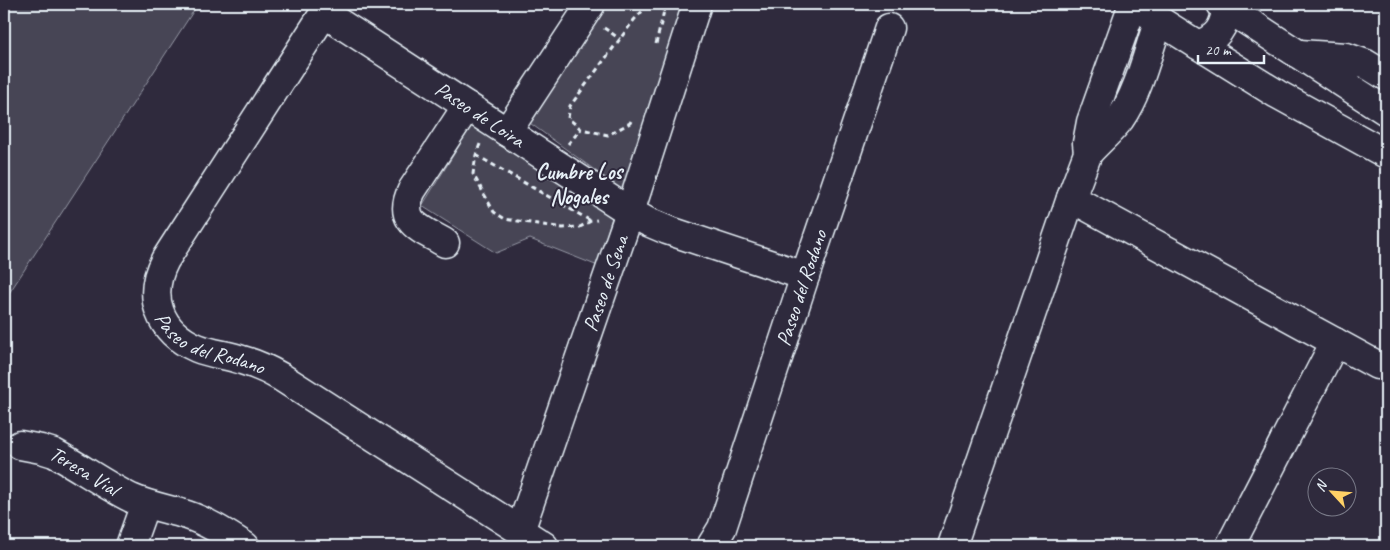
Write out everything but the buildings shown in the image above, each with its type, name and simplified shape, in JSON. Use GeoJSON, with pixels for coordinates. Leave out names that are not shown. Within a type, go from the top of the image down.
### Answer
{"type":"FeatureCollection","features":[{"type":"Feature","properties":{"kind":"street"},"geometry":{"type":"LineString","coordinates":[[446,243],[412,222],[407,210],[407,204],[412,190],[488,119],[591,4]]}},
{"type":"Feature","properties":{"kind":"street","name":"Paseo de Sena"},"geometry":{"type":"LineString","coordinates":[[520,531],[630,212],[697,4]]}},
{"type":"Feature","properties":{"kind":"street"},"geometry":{"type":"LineString","coordinates":[[952,546],[1088,153],[1091,122],[1133,4],[1198,46],[1307,111],[1386,154]]}},
{"type":"Feature","properties":{"kind":"street"},"geometry":{"type":"LineString","coordinates":[[1198,46],[1216,36],[1222,27],[1226,17],[1223,5]]}},
{"type":"Feature","properties":{"kind":"street"},"geometry":{"type":"LineString","coordinates":[[1223,5],[1386,111]]}},
{"type":"Feature","properties":{"kind":"street","name":"Paseo de Loira"},"geometry":{"type":"LineString","coordinates":[[327,8],[488,119],[630,212],[668,230],[805,276]]}},
{"type":"Feature","properties":{"kind":"street","name":"Paseo del Rodano"},"geometry":{"type":"LineString","coordinates":[[327,8],[165,260],[156,281],[156,302],[160,312],[169,327],[185,341],[198,348],[261,366],[282,376],[544,546]]}},
{"type":"Feature","properties":{"kind":"street"},"geometry":{"type":"LineString","coordinates":[[1088,153],[1119,121],[1128,106],[1159,20]]}},
{"type":"Feature","properties":{"kind":"street","name":"Paseo del Rodano"},"geometry":{"type":"LineString","coordinates":[[711,546],[722,528],[889,28]]}},
{"type":"Feature","properties":{"kind":"street"},"geometry":{"type":"LineString","coordinates":[[1299,54],[1346,57],[1366,64],[1386,76]]}},
{"type":"Feature","properties":{"kind":"street"},"geometry":{"type":"LineString","coordinates":[[1071,198],[1377,365]]}},
{"type":"Feature","properties":{"kind":"street"},"geometry":{"type":"LineString","coordinates":[[1230,546],[1335,342]]}},
{"type":"Feature","properties":{"kind":"street","name":"Teresa Vial"},"geometry":{"type":"LineString","coordinates":[[20,445],[54,453],[118,491],[146,504],[202,521],[245,546]]}},
{"type":"Feature","properties":{"kind":"street"},"geometry":{"type":"LineString","coordinates":[[130,546],[146,504]]}},
{"type":"Feature","properties":{"kind":"path"},"geometry":{"type":"LineString","coordinates":[[633,117],[630,124],[608,135],[581,129],[568,118],[570,106],[634,20],[646,6],[657,5],[664,11],[655,48]]}},
{"type":"Feature","properties":{"kind":"path"},"geometry":{"type":"LineString","coordinates":[[488,119],[476,155],[473,174],[494,212],[505,218],[524,223],[563,228],[580,227],[591,221],[630,212]]}},
{"type":"Feature","properties":{"kind":"path"},"geometry":{"type":"LineString","coordinates":[[476,155],[591,221]]}},
{"type":"Feature","properties":{"kind":"shaded area"},"geometry":{"type":"Polygon","coordinates":[[[4,4],[198,4],[4,301],[4,4]]]}},
{"type":"Feature","properties":{"kind":"shaded area"},"geometry":{"type":"Polygon","coordinates":[[[608,4],[683,4],[625,192],[527,121],[608,4]]]}},
{"type":"Feature","properties":{"kind":"shaded area"},"geometry":{"type":"Polygon","coordinates":[[[475,120],[612,217],[598,266],[530,239],[496,253],[422,206],[475,120]]]}},
{"type":"Feature","properties":{"kind":"district","name":"Cumbre Los Nogales"},"geometry":{"type":"Point","coordinates":[579,184]}}]}
